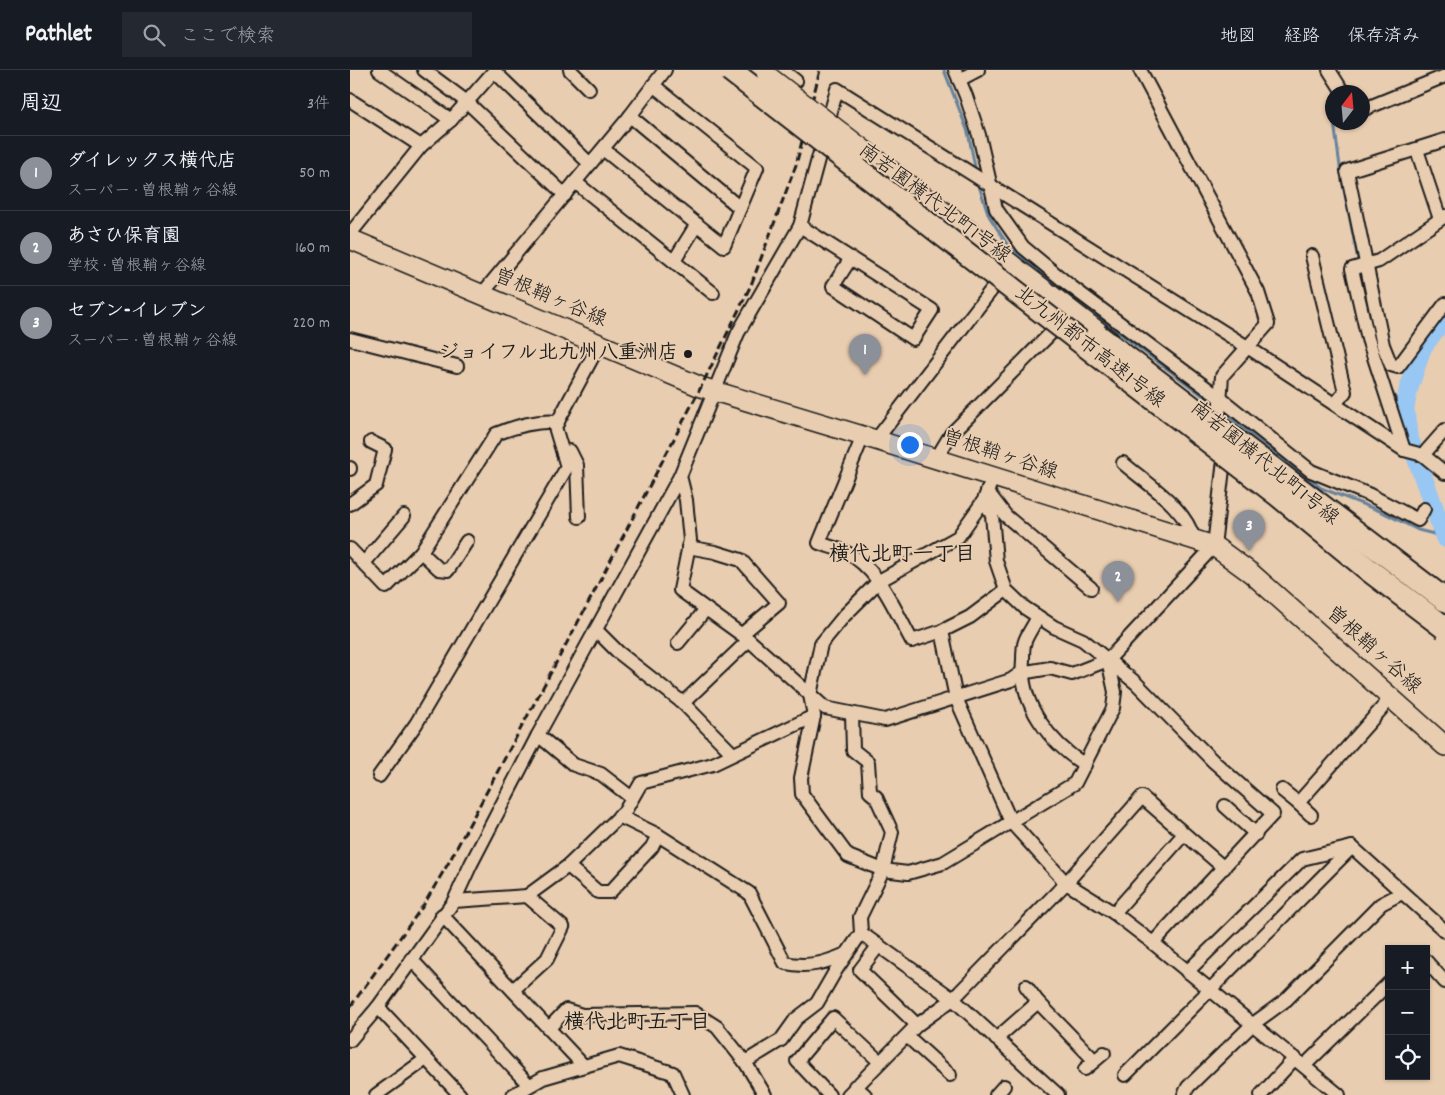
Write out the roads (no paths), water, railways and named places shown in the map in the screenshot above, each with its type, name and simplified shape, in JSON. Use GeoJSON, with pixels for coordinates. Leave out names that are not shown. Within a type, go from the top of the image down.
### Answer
{"type":"FeatureCollection","features":[{"type":"Feature","properties":{"kind":"highway","name":"北九州都市高速1号線"},"geometry":{"type":"LineString","coordinates":[[755,73],[1445,600]]}},
{"type":"Feature","properties":{"kind":"highway","name":"北九州都市高速1号線"},"geometry":{"type":"LineString","coordinates":[[755,73],[1370,571],[1445,628]]}},
{"type":"Feature","properties":{"kind":"highway"},"geometry":{"type":"LineString","coordinates":[[1310,496],[1445,585]]}},
{"type":"Feature","properties":{"kind":"main road","name":"曽根鞘ヶ谷線"},"geometry":{"type":"LineString","coordinates":[[350,239],[701,387],[936,459],[988,489],[1214,546],[1251,573],[1445,746]]}},
{"type":"Feature","properties":{"kind":"street"},"geometry":{"type":"LineString","coordinates":[[379,70],[451,120]]}},
{"type":"Feature","properties":{"kind":"street"},"geometry":{"type":"LineString","coordinates":[[424,70],[467,102],[565,195]]}},
{"type":"Feature","properties":{"kind":"street"},"geometry":{"type":"LineString","coordinates":[[570,70],[589,89]]}},
{"type":"Feature","properties":{"kind":"street"},"geometry":{"type":"LineString","coordinates":[[482,294],[630,116],[665,70]]}},
{"type":"Feature","properties":{"kind":"street","name":"南若園横代北町1号線"},"geometry":{"type":"LineString","coordinates":[[723,70],[755,73],[866,151],[1217,422],[1445,594]]}},
{"type":"Feature","properties":{"kind":"street"},"geometry":{"type":"LineString","coordinates":[[978,70],[957,75],[976,127],[996,209],[1023,247],[1069,285],[1220,398],[1311,470],[1370,495],[1418,520],[1424,509]]}},
{"type":"Feature","properties":{"kind":"street"},"geometry":{"type":"LineString","coordinates":[[680,476],[686,500],[690,540],[680,590],[746,637],[825,708],[885,720],[1011,680],[1021,673],[1050,668],[1072,674],[1108,660],[1214,546],[1224,460],[1217,422],[1222,376],[1249,348],[1268,324],[1258,292],[1140,70]]}},
{"type":"Feature","properties":{"kind":"street"},"geometry":{"type":"LineString","coordinates":[[1329,70],[1339,85]]}},
{"type":"Feature","properties":{"kind":"street"},"geometry":{"type":"LineString","coordinates":[[350,234],[421,146],[451,120],[494,71],[590,164]]}},
{"type":"Feature","properties":{"kind":"street"},"geometry":{"type":"LineString","coordinates":[[755,73],[796,81]]}},
{"type":"Feature","properties":{"kind":"street","name":"南若園横代北町1号線"},"geometry":{"type":"LineString","coordinates":[[755,73],[868,180],[1058,326],[1445,636]]}},
{"type":"Feature","properties":{"kind":"street"},"geometry":{"type":"LineString","coordinates":[[1370,107],[1445,76]]}},
{"type":"Feature","properties":{"kind":"street"},"geometry":{"type":"LineString","coordinates":[[603,149],[724,246],[757,168],[653,85]]}},
{"type":"Feature","properties":{"kind":"street"},"geometry":{"type":"LineString","coordinates":[[350,1040],[378,1007],[442,915],[454,901],[471,864],[538,735],[680,476],[738,333],[800,226],[837,89],[991,184],[1249,348],[1404,450],[1423,456],[1445,473]]}},
{"type":"Feature","properties":{"kind":"street"},"geometry":{"type":"LineString","coordinates":[[350,100],[421,146]]}},
{"type":"Feature","properties":{"kind":"street"},"geometry":{"type":"LineString","coordinates":[[630,116],[740,208]]}},
{"type":"Feature","properties":{"kind":"street"},"geometry":{"type":"LineString","coordinates":[[1445,140],[1347,171],[1381,336],[1390,365],[1398,367],[1445,304]]}},
{"type":"Feature","properties":{"kind":"street"},"geometry":{"type":"LineString","coordinates":[[1404,450],[1368,338],[1352,269],[1379,261],[1443,218],[1417,150]]}},
{"type":"Feature","properties":{"kind":"street"},"geometry":{"type":"LineString","coordinates":[[575,182],[713,293]]}},
{"type":"Feature","properties":{"kind":"street"},"geometry":{"type":"LineString","coordinates":[[674,261],[697,224]]}},
{"type":"Feature","properties":{"kind":"street"},"geometry":{"type":"LineString","coordinates":[[800,226],[851,258],[932,310],[913,339],[833,286],[851,258]]}},
{"type":"Feature","properties":{"kind":"street"},"geometry":{"type":"LineString","coordinates":[[1312,256],[1345,392],[1335,404]]}},
{"type":"Feature","properties":{"kind":"street"},"geometry":{"type":"LineString","coordinates":[[998,280],[870,438],[819,543],[846,552],[878,582],[912,641],[942,631],[970,617],[1006,590]]}},
{"type":"Feature","properties":{"kind":"street"},"geometry":{"type":"LineString","coordinates":[[936,459],[951,434],[1058,326]]}},
{"type":"Feature","properties":{"kind":"street"},"geometry":{"type":"LineString","coordinates":[[1368,338],[1381,336]]}},
{"type":"Feature","properties":{"kind":"street"},"geometry":{"type":"LineString","coordinates":[[350,340],[457,366]]}},
{"type":"Feature","properties":{"kind":"street"},"geometry":{"type":"LineString","coordinates":[[379,776],[416,724],[567,467],[555,427],[599,345]]}},
{"type":"Feature","properties":{"kind":"street"},"geometry":{"type":"LineString","coordinates":[[350,549],[386,587],[421,552],[496,434],[515,426],[546,421],[558,422]]}},
{"type":"Feature","properties":{"kind":"street"},"geometry":{"type":"LineString","coordinates":[[1423,456],[1445,430]]}},
{"type":"Feature","properties":{"kind":"street"},"geometry":{"type":"LineString","coordinates":[[350,504],[376,485],[385,449],[371,442]]}},
{"type":"Feature","properties":{"kind":"street"},"geometry":{"type":"LineString","coordinates":[[563,454],[570,451],[577,465],[579,516]]}},
{"type":"Feature","properties":{"kind":"street"},"geometry":{"type":"LineString","coordinates":[[1123,463],[1175,508],[1191,530],[1194,540]]}},
{"type":"Feature","properties":{"kind":"street"},"geometry":{"type":"LineString","coordinates":[[988,489],[958,537],[878,582],[844,616],[821,644],[810,695],[814,716],[801,778],[802,794],[848,856],[883,870],[908,873],[943,863],[1075,783],[1113,708],[1115,692],[1108,660]]}},
{"type":"Feature","properties":{"kind":"street"},"geometry":{"type":"LineString","coordinates":[[988,489],[1006,516],[1091,588]]}},
{"type":"Feature","properties":{"kind":"street"},"geometry":{"type":"LineString","coordinates":[[988,489],[996,561],[1006,590],[1038,617],[1054,627],[1083,640],[1136,683],[1213,761],[1274,814],[1153,943]]}},
{"type":"Feature","properties":{"kind":"street"},"geometry":{"type":"LineString","coordinates":[[364,563],[404,516]]}},
{"type":"Feature","properties":{"kind":"street"},"geometry":{"type":"LineString","coordinates":[[421,552],[439,570],[448,570],[467,541]]}},
{"type":"Feature","properties":{"kind":"street"},"geometry":{"type":"LineString","coordinates":[[683,704],[779,602],[741,560],[715,552],[688,547]]}},
{"type":"Feature","properties":{"kind":"street"},"geometry":{"type":"LineString","coordinates":[[678,642],[706,609]]}},
{"type":"Feature","properties":{"kind":"street"},"geometry":{"type":"LineString","coordinates":[[1038,617],[1024,642],[1021,673],[1027,700],[1044,728],[1067,754],[1085,765]]}},
{"type":"Feature","properties":{"kind":"street"},"geometry":{"type":"LineString","coordinates":[[596,630],[618,652],[683,704],[733,754]]}},
{"type":"Feature","properties":{"kind":"street"},"geometry":{"type":"LineString","coordinates":[[942,631],[956,698],[1011,822],[1066,883],[1114,913],[1153,943],[1187,972],[1210,988],[1336,1094]]}},
{"type":"Feature","properties":{"kind":"street"},"geometry":{"type":"LineString","coordinates":[[1298,803],[1391,698]]}},
{"type":"Feature","properties":{"kind":"street"},"geometry":{"type":"LineString","coordinates":[[745,1062],[780,1040],[796,1019],[817,1004],[846,954],[861,933],[860,917],[883,870],[892,832],[876,797],[870,792],[868,762],[853,750],[852,714]]}},
{"type":"Feature","properties":{"kind":"street"},"geometry":{"type":"LineString","coordinates":[[454,901],[527,896],[568,866],[619,816],[641,783],[713,764],[814,716]]}},
{"type":"Feature","properties":{"kind":"street"},"geometry":{"type":"LineString","coordinates":[[538,735],[574,765],[601,774],[632,798]]}},
{"type":"Feature","properties":{"kind":"street"},"geometry":{"type":"LineString","coordinates":[[1282,790],[1311,815]]}},
{"type":"Feature","properties":{"kind":"street"},"geometry":{"type":"LineString","coordinates":[[856,1092],[880,1062],[918,1025],[953,999],[1066,883],[1142,797],[1224,868]]}},
{"type":"Feature","properties":{"kind":"street"},"geometry":{"type":"LineString","coordinates":[[1225,806],[1256,834]]}},
{"type":"Feature","properties":{"kind":"street"},"geometry":{"type":"LineString","coordinates":[[619,816],[658,835],[749,893],[785,963],[802,967],[824,963],[846,954]]}},
{"type":"Feature","properties":{"kind":"street"},"geometry":{"type":"LineString","coordinates":[[1114,913],[1184,834]]}},
{"type":"Feature","properties":{"kind":"street"},"geometry":{"type":"LineString","coordinates":[[568,866],[598,892],[610,892],[652,846],[658,835]]}},
{"type":"Feature","properties":{"kind":"street"},"geometry":{"type":"LineString","coordinates":[[1352,847],[1445,931]]}},
{"type":"Feature","properties":{"kind":"street"},"geometry":{"type":"LineString","coordinates":[[1187,972],[1302,859],[1352,847]]}},
{"type":"Feature","properties":{"kind":"street"},"geometry":{"type":"LineString","coordinates":[[1125,1075],[1352,847]]}},
{"type":"Feature","properties":{"kind":"street"},"geometry":{"type":"LineString","coordinates":[[1184,1095],[1188,1086],[1253,1024],[1286,1000],[1381,904],[1402,892]]}},
{"type":"Feature","properties":{"kind":"street"},"geometry":{"type":"LineString","coordinates":[[512,990],[547,959],[563,927],[527,896]]}},
{"type":"Feature","properties":{"kind":"street"},"geometry":{"type":"LineString","coordinates":[[442,915],[583,1064]]}},
{"type":"Feature","properties":{"kind":"street"},"geometry":{"type":"LineString","coordinates":[[861,933],[953,999],[1058,1095]]}},
{"type":"Feature","properties":{"kind":"street"},"geometry":{"type":"LineString","coordinates":[[879,946],[860,970],[918,1025]]}},
{"type":"Feature","properties":{"kind":"street"},"geometry":{"type":"LineString","coordinates":[[411,959],[529,1085]]}},
{"type":"Feature","properties":{"kind":"street"},"geometry":{"type":"LineString","coordinates":[[1430,965],[1445,982]]}},
{"type":"Feature","properties":{"kind":"street"},"geometry":{"type":"LineString","coordinates":[[1026,986],[1038,1002],[1094,1060]]}},
{"type":"Feature","properties":{"kind":"street"},"geometry":{"type":"LineString","coordinates":[[1260,1095],[1385,987]]}},
{"type":"Feature","properties":{"kind":"street"},"geometry":{"type":"LineString","coordinates":[[996,1038],[1038,1002]]}},
{"type":"Feature","properties":{"kind":"street"},"geometry":{"type":"LineString","coordinates":[[378,1007],[460,1095]]}},
{"type":"Feature","properties":{"kind":"street"},"geometry":{"type":"LineString","coordinates":[[549,1028],[566,1010],[582,1015],[695,1013],[717,1027],[745,1062],[765,1095]]}},
{"type":"Feature","properties":{"kind":"street"},"geometry":{"type":"LineString","coordinates":[[829,1095],[797,1061],[833,1018],[880,1062]]}},
{"type":"Feature","properties":{"kind":"street"},"geometry":{"type":"LineString","coordinates":[[907,1036],[950,1075]]}},
{"type":"Feature","properties":{"kind":"street"},"geometry":{"type":"LineString","coordinates":[[513,1095],[543,1078],[583,1064],[619,1056],[672,1073],[683,1095]]}},
{"type":"Feature","properties":{"kind":"street"},"geometry":{"type":"LineString","coordinates":[[376,1095],[426,1059]]}},
{"type":"Feature","properties":{"kind":"water"},"geometry":{"type":"Polygon","coordinates":[[[1436,514],[1443,514],[1445,517],[1445,548],[1432,533],[1436,514]]]}},
{"type":"Feature","properties":{"kind":"waterway"},"geometry":{"type":"LineString","coordinates":[[944,70],[968,132],[976,172]]}},
{"type":"Feature","properties":{"kind":"waterway"},"geometry":{"type":"LineString","coordinates":[[1335,130],[1341,174]]}},
{"type":"Feature","properties":{"kind":"waterway"},"geometry":{"type":"LineString","coordinates":[[1342,180],[1359,265]]}},
{"type":"Feature","properties":{"kind":"waterway"},"geometry":{"type":"LineString","coordinates":[[978,183],[989,216],[1009,247],[1091,312],[1217,406]]}},
{"type":"Feature","properties":{"kind":"waterway"},"geometry":{"type":"LineString","coordinates":[[1360,271],[1377,348]]}},
{"type":"Feature","properties":{"kind":"waterway"},"geometry":{"type":"LineString","coordinates":[[1445,317],[1422,348],[1408,391],[1405,409],[1408,435],[1445,538]]}},
{"type":"Feature","properties":{"kind":"waterway"},"geometry":{"type":"LineString","coordinates":[[1390,389],[1405,413]]}},
{"type":"Feature","properties":{"kind":"waterway"},"geometry":{"type":"LineString","coordinates":[[1223,412],[1321,488],[1380,511],[1418,530],[1434,534]]}},
{"type":"Feature","properties":{"kind":"railway"},"geometry":{"type":"LineString","coordinates":[[350,1007],[423,906],[449,862],[592,596],[701,387],[751,285],[796,165],[820,70]]}},
{"type":"Feature","properties":{"kind":"place","name":"ジョイフル北九州八重洲店"},"geometry":{"type":"Point","coordinates":[688,354]}},
{"type":"Feature","properties":{"kind":"place","name":"ダイレックス横代店"},"geometry":{"type":"Point","coordinates":[865,375]}},
{"type":"Feature","properties":{"kind":"place","name":"セブン-イレブン"},"geometry":{"type":"Point","coordinates":[1249,551]}},
{"type":"Feature","properties":{"kind":"place","name":"あさひ保育園"},"geometry":{"type":"Point","coordinates":[1118,602]}},
{"type":"Feature","properties":{"kind":"district","name":"横代北町一丁目"},"geometry":{"type":"Point","coordinates":[902,556]}},
{"type":"Feature","properties":{"kind":"district","name":"横代北町五丁目"},"geometry":{"type":"Point","coordinates":[637,1024]}}]}
